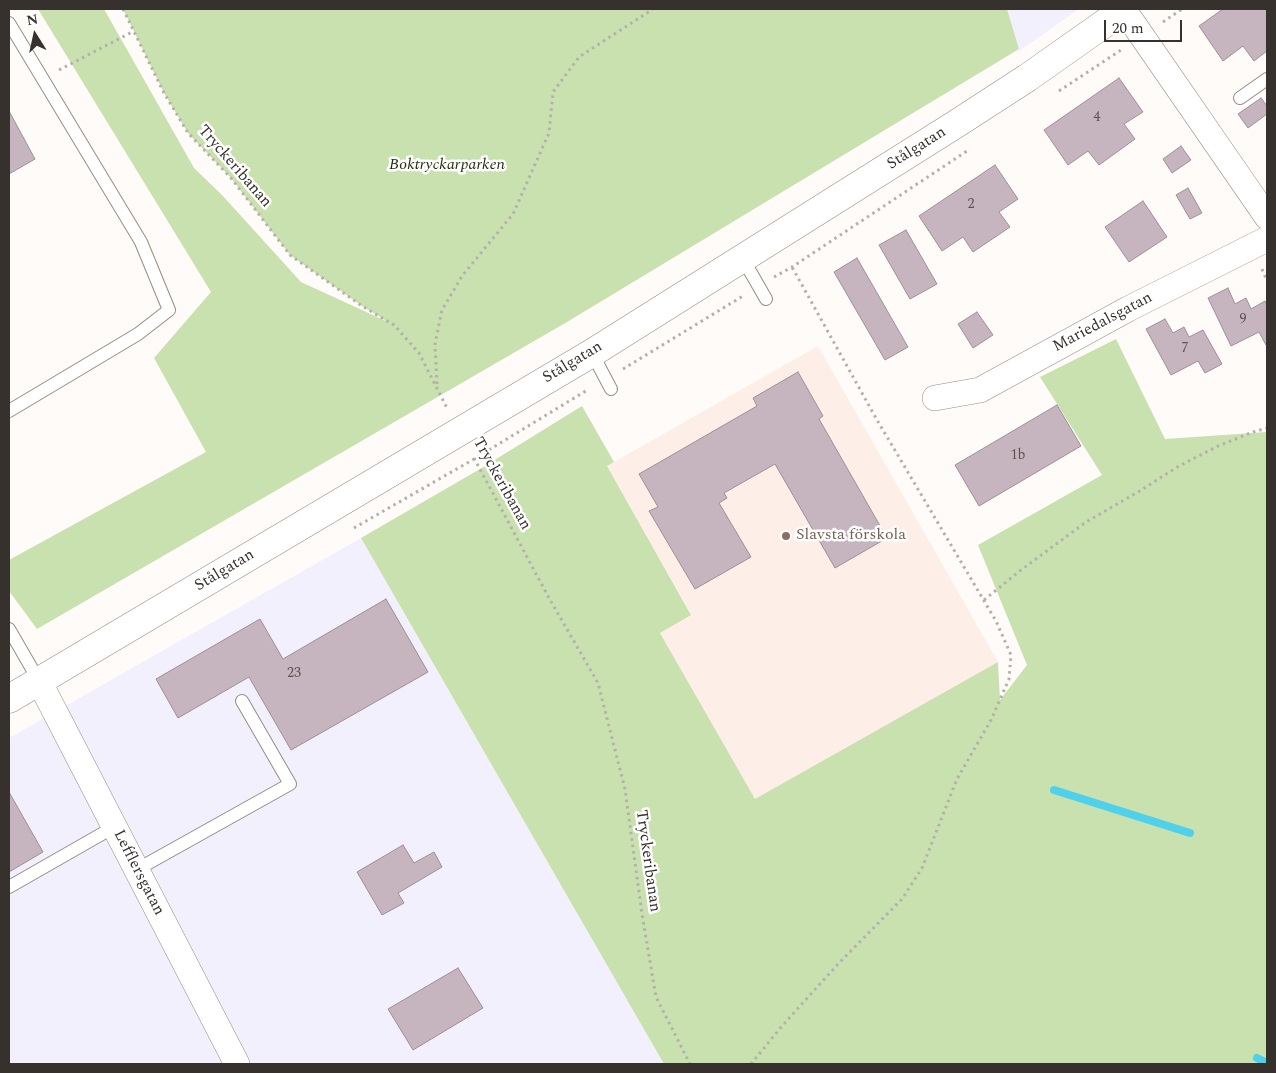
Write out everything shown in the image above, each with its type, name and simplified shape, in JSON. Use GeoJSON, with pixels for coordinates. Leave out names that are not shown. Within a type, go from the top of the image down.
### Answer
{"type":"FeatureCollection","features":[{"type":"Feature","properties":{"kind":"street"},"geometry":{"type":"LineString","coordinates":[[1124,9],[1267,217]]}},
{"type":"Feature","properties":{"kind":"street","name":"Stålgatan"},"geometry":{"type":"LineString","coordinates":[[9,699],[592,353],[956,124],[1027,78],[1124,9]]}},
{"type":"Feature","properties":{"kind":"street","name":"Mariedalsgatan"},"geometry":{"type":"LineString","coordinates":[[935,398],[980,390],[1128,309],[1267,239]]}},
{"type":"Feature","properties":{"kind":"street","name":"Lefflersgatan"},"geometry":{"type":"LineString","coordinates":[[39,682],[237,1064]]}},
{"type":"Feature","properties":{"kind":"lane"},"geometry":{"type":"LineString","coordinates":[[9,23],[141,242],[169,310],[138,334],[9,411]]}},
{"type":"Feature","properties":{"kind":"lane"},"geometry":{"type":"LineString","coordinates":[[1240,98],[1267,79]]}},
{"type":"Feature","properties":{"kind":"lane"},"geometry":{"type":"LineString","coordinates":[[743,259],[766,299]]}},
{"type":"Feature","properties":{"kind":"lane"},"geometry":{"type":"LineString","coordinates":[[592,353],[611,389]]}},
{"type":"Feature","properties":{"kind":"lane"},"geometry":{"type":"LineString","coordinates":[[9,629],[39,682]]}},
{"type":"Feature","properties":{"kind":"lane"},"geometry":{"type":"LineString","coordinates":[[136,870],[290,784],[242,701]]}},
{"type":"Feature","properties":{"kind":"lane"},"geometry":{"type":"LineString","coordinates":[[9,887],[114,826]]}},
{"type":"Feature","properties":{"kind":"path","name":"Tryckeribanan"},"geometry":{"type":"LineString","coordinates":[[123,9],[164,93],[188,132],[232,178],[290,255],[362,306],[394,325],[419,354],[458,431],[549,598],[598,683],[625,789],[642,914],[656,997],[690,1064]]}},
{"type":"Feature","properties":{"kind":"path"},"geometry":{"type":"LineString","coordinates":[[437,388],[435,344],[442,310],[462,276],[512,214],[549,133],[553,92],[579,57],[653,9]]}},
{"type":"Feature","properties":{"kind":"path"},"geometry":{"type":"LineString","coordinates":[[42,79],[134,31]]}},
{"type":"Feature","properties":{"kind":"path"},"geometry":{"type":"LineString","coordinates":[[751,1064],[782,1026],[838,964],[902,899],[922,868],[956,779],[991,720],[1009,679],[1011,655],[996,621],[877,420],[792,267]]}},
{"type":"Feature","properties":{"kind":"path"},"geometry":{"type":"LineString","coordinates":[[984,600],[1086,522],[1178,466],[1218,446],[1267,428]]}},
{"type":"Feature","properties":{"kind":"shaded area"},"geometry":{"type":"Polygon","coordinates":[[[1007,9],[1079,9],[1015,54],[1019,49],[1007,9]]]}},
{"type":"Feature","properties":{"kind":"shaded area","name":"Slavsta förskola"},"geometry":{"type":"Polygon","coordinates":[[[818,346],[998,662],[755,800],[660,633],[691,614],[607,466],[818,346]]]}},
{"type":"Feature","properties":{"kind":"shaded area"},"geometry":{"type":"Polygon","coordinates":[[[361,538],[664,1064],[9,1064],[9,738],[361,538]]]}},
{"type":"Feature","properties":{"kind":"green space","name":"Boktryckarparken"},"geometry":{"type":"Polygon","coordinates":[[[38,9],[104,9],[194,168],[222,195],[301,282],[388,322],[290,255],[231,178],[188,133],[164,93],[123,9],[1007,9],[1019,49],[567,322],[37,629],[9,591],[9,560],[206,452],[154,358],[211,292],[38,9]]]}},
{"type":"Feature","properties":{"kind":"green space"},"geometry":{"type":"Polygon","coordinates":[[[1116,339],[1165,439],[1267,432],[1267,1064],[664,1064],[361,538],[480,469],[582,406],[614,462],[607,466],[691,615],[660,633],[755,799],[998,662],[1000,700],[1027,665],[978,545],[1102,475],[1040,377],[1116,339]]]}},
{"type":"Feature","properties":{"kind":"building"},"geometry":{"type":"Polygon","coordinates":[[[1223,9],[1267,9],[1267,51],[1254,61],[1243,46],[1223,61],[1199,26],[1223,9]]]}},
{"type":"Feature","properties":{"kind":"building"},"geometry":{"type":"Polygon","coordinates":[[[1119,78],[1143,112],[1124,124],[1135,139],[1099,165],[1088,151],[1068,165],[1044,130],[1119,78]]]}},
{"type":"Feature","properties":{"kind":"building"},"geometry":{"type":"Polygon","coordinates":[[[1261,98],[1267,106],[1267,114],[1248,128],[1238,114],[1261,98]]]}},
{"type":"Feature","properties":{"kind":"building"},"geometry":{"type":"Polygon","coordinates":[[[9,111],[35,159],[9,174],[9,111]]]}},
{"type":"Feature","properties":{"kind":"building"},"geometry":{"type":"Polygon","coordinates":[[[1181,146],[1191,160],[1172,173],[1163,159],[1181,146]]]}},
{"type":"Feature","properties":{"kind":"building"},"geometry":{"type":"Polygon","coordinates":[[[995,165],[1018,199],[999,212],[1010,227],[973,252],[963,237],[942,251],[919,216],[995,165]]]}},
{"type":"Feature","properties":{"kind":"building"},"geometry":{"type":"Polygon","coordinates":[[[1188,188],[1202,213],[1190,219],[1176,195],[1188,188]]]}},
{"type":"Feature","properties":{"kind":"building"},"geometry":{"type":"Polygon","coordinates":[[[1143,201],[1167,237],[1129,262],[1105,227],[1143,201]]]}},
{"type":"Feature","properties":{"kind":"building"},"geometry":{"type":"Polygon","coordinates":[[[906,230],[937,284],[910,299],[879,245],[906,230]]]}},
{"type":"Feature","properties":{"kind":"building"},"geometry":{"type":"Polygon","coordinates":[[[857,258],[908,347],[885,360],[834,272],[857,258]]]}},
{"type":"Feature","properties":{"kind":"building"},"geometry":{"type":"Polygon","coordinates":[[[1228,288],[1235,304],[1246,298],[1251,309],[1265,301],[1267,305],[1266,345],[1259,332],[1231,346],[1208,298],[1228,288]]]}},
{"type":"Feature","properties":{"kind":"building"},"geometry":{"type":"Polygon","coordinates":[[[977,312],[993,335],[973,348],[958,324],[977,312]]]}},
{"type":"Feature","properties":{"kind":"building"},"geometry":{"type":"Polygon","coordinates":[[[1165,319],[1173,333],[1184,327],[1189,337],[1203,330],[1222,364],[1205,373],[1198,361],[1171,375],[1146,329],[1165,319]]]}},
{"type":"Feature","properties":{"kind":"building"},"geometry":{"type":"Polygon","coordinates":[[[798,372],[823,416],[819,419],[887,538],[835,568],[775,464],[724,493],[727,498],[719,503],[751,557],[695,589],[649,511],[658,507],[639,474],[757,406],[753,398],[798,372]]]}},
{"type":"Feature","properties":{"kind":"building"},"geometry":{"type":"Polygon","coordinates":[[[1057,405],[1081,446],[979,506],[955,465],[1057,405]]]}},
{"type":"Feature","properties":{"kind":"building"},"geometry":{"type":"Polygon","coordinates":[[[386,599],[428,672],[291,750],[249,677],[178,718],[156,679],[260,619],[283,659],[386,599]]]}},
{"type":"Feature","properties":{"kind":"building"},"geometry":{"type":"Polygon","coordinates":[[[9,792],[43,852],[9,872],[9,792]]]}},
{"type":"Feature","properties":{"kind":"building"},"geometry":{"type":"Polygon","coordinates":[[[403,845],[414,863],[434,852],[442,867],[398,893],[404,903],[382,915],[357,872],[403,845]]]}},
{"type":"Feature","properties":{"kind":"building"},"geometry":{"type":"Polygon","coordinates":[[[458,968],[483,1008],[413,1050],[388,1009],[458,968]]]}},
{"type":"Feature","properties":{"kind":"waterway"},"geometry":{"type":"LineString","coordinates":[[1054,790],[1190,833]]}},
{"type":"Feature","properties":{"kind":"waterway"},"geometry":{"type":"LineString","coordinates":[[1257,1058],[1267,1063]]}},
{"type":"Feature","properties":{"kind":"place","name":"Slavsta förskola"},"geometry":{"type":"Point","coordinates":[786,536]}}]}
